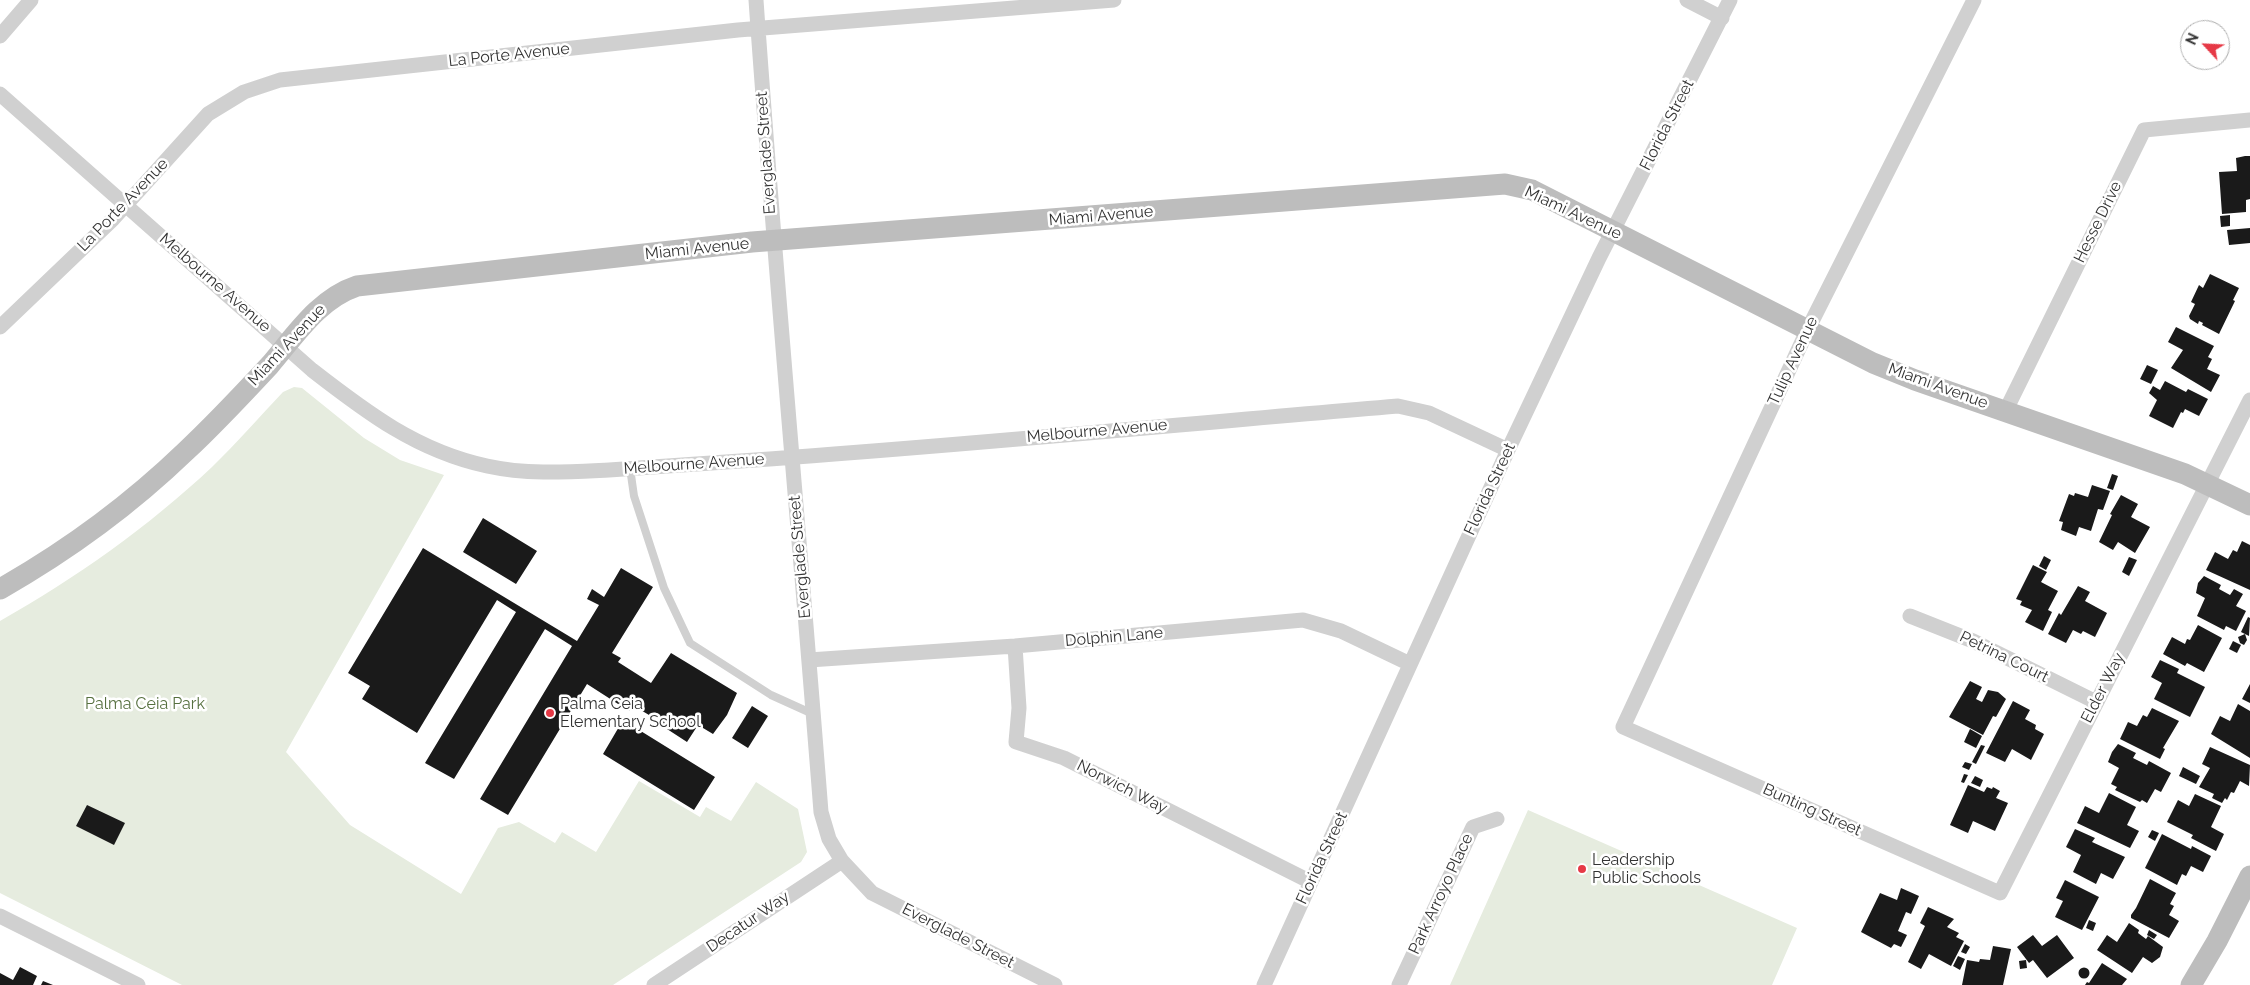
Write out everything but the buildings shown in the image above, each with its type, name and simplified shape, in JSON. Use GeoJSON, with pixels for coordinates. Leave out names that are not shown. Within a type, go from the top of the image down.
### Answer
{"type":"FeatureCollection","features":[{"type":"Feature","properties":{"kind":"street"},"geometry":{"type":"LineString","coordinates":[[0,36],[31,0]]}},
{"type":"Feature","properties":{"kind":"street","name":"Everglade Street"},"geometry":{"type":"LineString","coordinates":[[756,0],[772,241],[809,660],[820,812],[829,839],[842,861],[872,893],[1055,985]]}},
{"type":"Feature","properties":{"kind":"street","name":"La Porte Avenue"},"geometry":{"type":"LineString","coordinates":[[0,326],[126,205],[208,114],[244,92],[280,80],[758,28],[1114,0]]}},
{"type":"Feature","properties":{"kind":"street"},"geometry":{"type":"LineString","coordinates":[[1687,0],[1722,18]]}},
{"type":"Feature","properties":{"kind":"street","name":"Florida Street"},"geometry":{"type":"LineString","coordinates":[[1264,985],[1508,450],[1614,231],[1730,0]]}},
{"type":"Feature","properties":{"kind":"street","name":"Tulip Avenue"},"geometry":{"type":"LineString","coordinates":[[1624,727],[1808,329],[1974,0]]}},
{"type":"Feature","properties":{"kind":"street","name":"Melbourne Avenue"},"geometry":{"type":"LineString","coordinates":[[0,94],[286,347],[364,411],[398,433],[433,449],[486,466],[545,474],[792,458],[1398,406],[1429,413],[1508,450]]}},
{"type":"Feature","properties":{"kind":"street","name":"Hesse Drive"},"geometry":{"type":"LineString","coordinates":[[2006,410],[2144,130],[2250,120]]}},
{"type":"Feature","properties":{"kind":"street","name":"Miami Avenue"},"geometry":{"type":"LineString","coordinates":[[0,589],[31,572],[117,512],[186,451],[286,347],[322,305],[340,292],[357,286],[772,241],[1506,184],[1532,190],[1873,362],[1915,380],[2006,410],[2206,483],[2250,505]]}},
{"type":"Feature","properties":{"kind":"street","name":"Elder Way"},"geometry":{"type":"LineString","coordinates":[[2000,893],[2206,483],[2250,400]]}},
{"type":"Feature","properties":{"kind":"street","name":"Petrina Court"},"geometry":{"type":"LineString","coordinates":[[1910,616],[1973,641],[2096,702]]}},
{"type":"Feature","properties":{"kind":"street","name":"Dolphin Lane"},"geometry":{"type":"LineString","coordinates":[[809,660],[1015,646],[1303,620],[1341,631],[1410,664]]}},
{"type":"Feature","properties":{"kind":"street","name":"Norwich Way"},"geometry":{"type":"LineString","coordinates":[[1015,646],[1019,708],[1016,742],[1064,758],[1311,882]]}},
{"type":"Feature","properties":{"kind":"street","name":"Bunting Street"},"geometry":{"type":"LineString","coordinates":[[1624,727],[2000,893]]}},
{"type":"Feature","properties":{"kind":"street","name":"Park Arroyo Place"},"geometry":{"type":"LineString","coordinates":[[1399,985],[1473,827],[1498,819]]}},
{"type":"Feature","properties":{"kind":"street","name":"Decatur Way"},"geometry":{"type":"LineString","coordinates":[[654,985],[842,861]]}},
{"type":"Feature","properties":{"kind":"street"},"geometry":{"type":"LineString","coordinates":[[2191,985],[2217,941],[2250,876]]}},
{"type":"Feature","properties":{"kind":"street"},"geometry":{"type":"LineString","coordinates":[[0,916],[138,985]]}},
{"type":"Feature","properties":{"kind":"lane"},"geometry":{"type":"LineString","coordinates":[[630,468],[634,496],[664,588],[690,643],[771,695],[813,714]]}},
{"type":"Feature","properties":{"kind":"green space","name":"Palma Ceia Park"},"geometry":{"type":"Polygon","coordinates":[[[294,387],[302,388],[364,438],[400,460],[444,475],[286,752],[350,825],[461,894],[498,828],[519,822],[555,843],[562,832],[596,852],[639,781],[700,817],[706,807],[731,821],[756,782],[798,809],[807,852],[801,862],[613,985],[182,985],[0,893],[0,621],[84,569],[137,531],[212,467],[283,392],[294,387]]]}},
{"type":"Feature","properties":{"kind":"green space","name":"Leadership Public Schools"},"geometry":{"type":"Polygon","coordinates":[[[1528,810],[1797,928],[1772,985],[1450,985],[1528,810]]]}},
{"type":"Feature","properties":{"kind":"place","name":"Palma Ceia Elementary School"},"geometry":{"type":"Point","coordinates":[550,713]}},
{"type":"Feature","properties":{"kind":"place","name":"Leadership Public Schools"},"geometry":{"type":"Point","coordinates":[1582,869]}}]}
